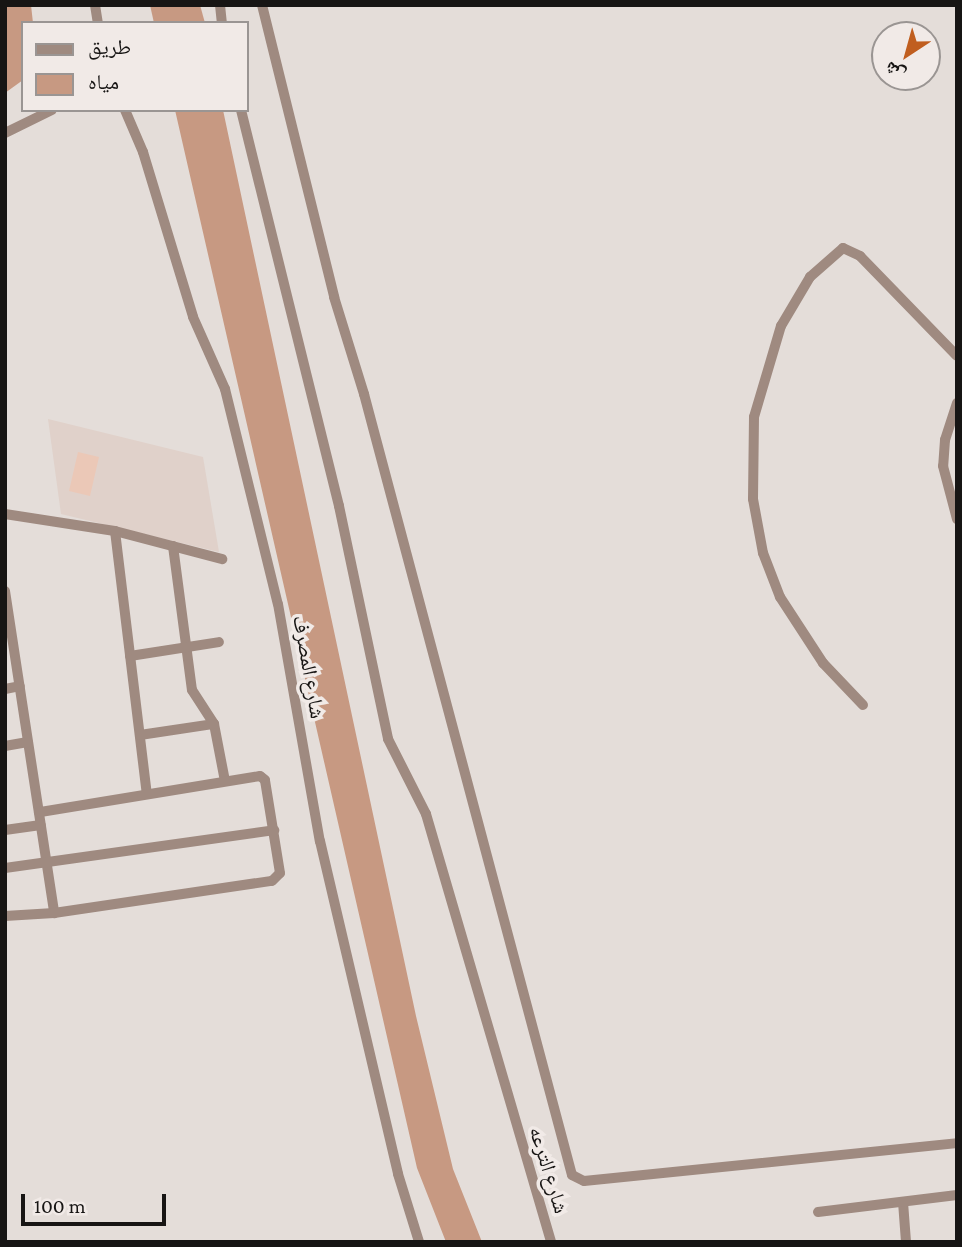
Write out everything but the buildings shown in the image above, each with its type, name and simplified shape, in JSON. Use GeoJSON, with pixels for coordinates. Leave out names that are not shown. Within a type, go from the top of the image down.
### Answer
{"type":"FeatureCollection","features":[{"type":"Feature","properties":{"kind":"street"},"geometry":{"type":"LineString","coordinates":[[262,5],[334,297],[364,394],[572,1175],[584,1181],[957,1143]]}},
{"type":"Feature","properties":{"kind":"street"},"geometry":{"type":"LineString","coordinates":[[5,133],[48,112]]}},
{"type":"Feature","properties":{"kind":"street","name":"شارع المصرف"},"geometry":{"type":"LineString","coordinates":[[126,112],[143,152],[193,317],[225,389],[278,604],[320,841],[398,1174],[419,1242]]}},
{"type":"Feature","properties":{"kind":"street","name":"شارع الترعه"},"geometry":{"type":"LineString","coordinates":[[241,112],[339,506],[388,739],[426,814],[551,1242]]}},
{"type":"Feature","properties":{"kind":"street"},"geometry":{"type":"LineString","coordinates":[[863,705],[823,663],[780,597],[763,553],[753,499],[754,417],[781,326],[810,277],[843,248],[860,256],[957,356]]}},
{"type":"Feature","properties":{"kind":"street"},"geometry":{"type":"LineString","coordinates":[[957,403],[944,440],[943,466],[957,519]]}},
{"type":"Feature","properties":{"kind":"street"},"geometry":{"type":"LineString","coordinates":[[5,514],[115,531],[222,559]]}},
{"type":"Feature","properties":{"kind":"street"},"geometry":{"type":"LineString","coordinates":[[115,531],[147,794]]}},
{"type":"Feature","properties":{"kind":"street"},"geometry":{"type":"LineString","coordinates":[[173,546],[194,696],[214,724],[225,781]]}},
{"type":"Feature","properties":{"kind":"street"},"geometry":{"type":"LineString","coordinates":[[5,591],[54,913]]}},
{"type":"Feature","properties":{"kind":"street"},"geometry":{"type":"LineString","coordinates":[[130,656],[219,642]]}},
{"type":"Feature","properties":{"kind":"street"},"geometry":{"type":"LineString","coordinates":[[5,689],[20,686]]}},
{"type":"Feature","properties":{"kind":"street"},"geometry":{"type":"LineString","coordinates":[[140,734],[214,724]]}},
{"type":"Feature","properties":{"kind":"street"},"geometry":{"type":"LineString","coordinates":[[5,746],[28,742]]}},
{"type":"Feature","properties":{"kind":"street"},"geometry":{"type":"LineString","coordinates":[[5,916],[54,913],[276,880],[280,869],[264,779],[225,781],[38,812]]}},
{"type":"Feature","properties":{"kind":"street"},"geometry":{"type":"LineString","coordinates":[[5,831],[41,825]]}},
{"type":"Feature","properties":{"kind":"street"},"geometry":{"type":"LineString","coordinates":[[5,868],[47,865],[274,830]]}},
{"type":"Feature","properties":{"kind":"street"},"geometry":{"type":"LineString","coordinates":[[818,1212],[957,1195]]}},
{"type":"Feature","properties":{"kind":"street"},"geometry":{"type":"LineString","coordinates":[[903,1202],[906,1242]]}},
{"type":"Feature","properties":{"kind":"shaded area"},"geometry":{"type":"Polygon","coordinates":[[[48,419],[203,457],[219,552],[61,514],[48,419]]]}},
{"type":"Feature","properties":{"kind":"shaded area"},"geometry":{"type":"Polygon","coordinates":[[[78,452],[99,457],[90,496],[69,491],[78,452]]]}},
{"type":"Feature","properties":{"kind":"water"},"geometry":{"type":"Polygon","coordinates":[[[5,5],[31,5],[33,21],[21,21],[21,81],[5,93],[5,5]]]}},
{"type":"Feature","properties":{"kind":"water"},"geometry":{"type":"Polygon","coordinates":[[[150,5],[200,5],[204,21],[154,21],[150,5]]]}},
{"type":"Feature","properties":{"kind":"water"},"geometry":{"type":"Polygon","coordinates":[[[175,112],[223,112],[416,1016],[453,1169],[482,1242],[446,1242],[417,1168],[175,112]]]}}]}
